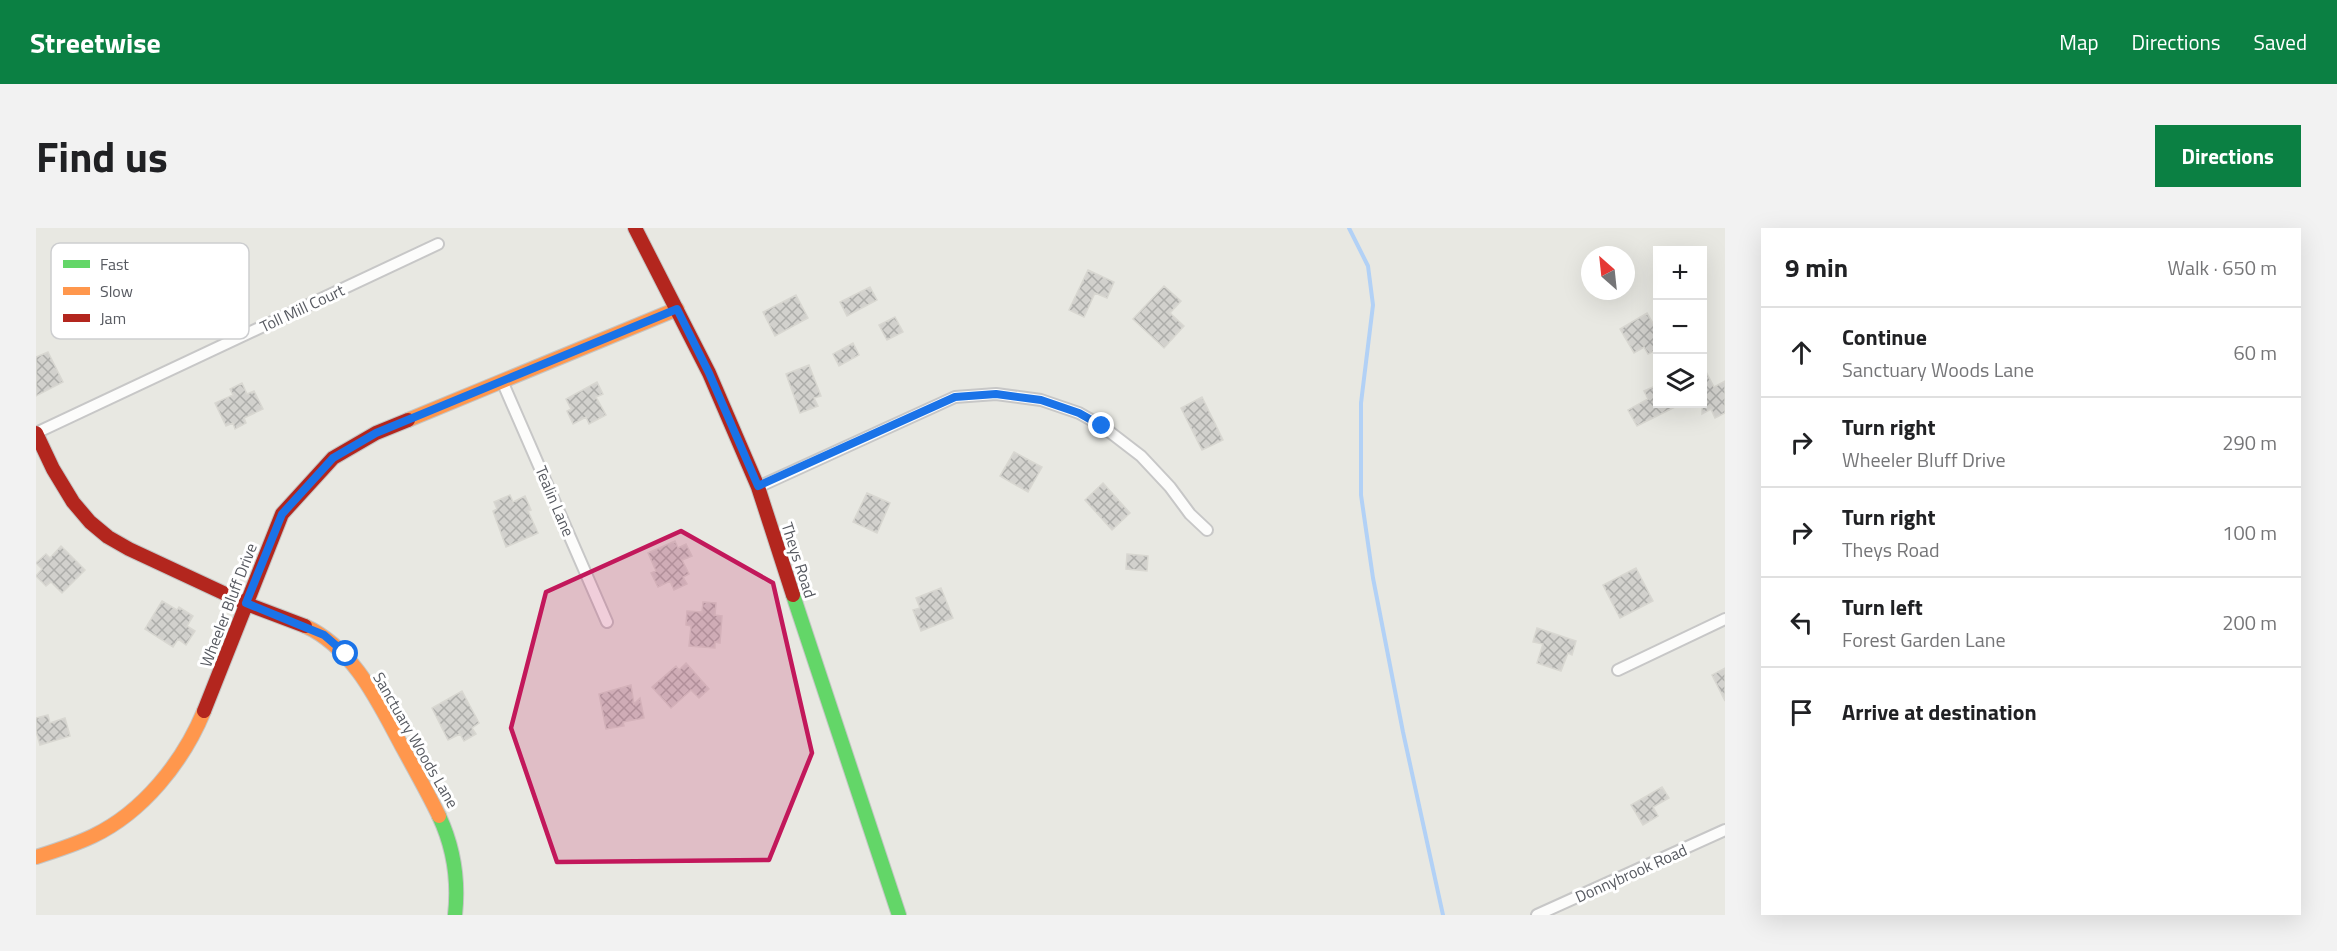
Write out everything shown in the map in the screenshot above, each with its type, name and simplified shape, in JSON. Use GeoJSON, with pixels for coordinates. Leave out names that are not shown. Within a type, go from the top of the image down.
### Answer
{"type":"FeatureCollection","features":[{"type":"Feature","properties":{"kind":"street","name":"Theys Road"},"geometry":{"type":"LineString","coordinates":[[635,228],[709,373],[758,486],[899,915]]}},
{"type":"Feature","properties":{"kind":"street","name":"Toll Mill Court"},"geometry":{"type":"LineString","coordinates":[[249,333],[438,244]]}},
{"type":"Feature","properties":{"kind":"street","name":"Wheeler Bluff Drive"},"geometry":{"type":"LineString","coordinates":[[36,857],[100,834],[136,810],[161,783],[184,751],[200,720],[282,514],[333,458],[376,433],[677,309]]}},
{"type":"Feature","properties":{"kind":"street","name":"Toll Mill Court"},"geometry":{"type":"LineString","coordinates":[[36,433],[236,339]]}},
{"type":"Feature","properties":{"kind":"street","name":"Tealin Lane"},"geometry":{"type":"LineString","coordinates":[[502,381],[607,622]]}},
{"type":"Feature","properties":{"kind":"street"},"geometry":{"type":"LineString","coordinates":[[758,486],[955,397],[996,394],[1041,400],[1079,413],[1102,426],[1141,456],[1170,487],[1190,514],[1207,530]]}},
{"type":"Feature","properties":{"kind":"street","name":"Sanctuary Woods Lane"},"geometry":{"type":"LineString","coordinates":[[36,433],[68,497],[92,524],[118,543],[246,603],[324,635],[346,654],[442,818],[452,841],[457,873],[455,915]]}},
{"type":"Feature","properties":{"kind":"street"},"geometry":{"type":"LineString","coordinates":[[1618,669],[1725,619]]}},
{"type":"Feature","properties":{"kind":"street","name":"Donnybrook Road"},"geometry":{"type":"LineString","coordinates":[[1537,915],[1725,830]]}},
{"type":"Feature","properties":{"kind":"highlighted area"},"geometry":{"type":"Polygon","coordinates":[[[681,531],[773,583],[812,753],[769,860],[557,862],[511,728],[546,592],[681,531]]]}},
{"type":"Feature","properties":{"kind":"building"},"geometry":{"type":"Polygon","coordinates":[[[1088,270],[1114,282],[1107,298],[1095,293],[1084,317],[1069,310],[1088,270]]]}},
{"type":"Feature","properties":{"kind":"building"},"geometry":{"type":"Polygon","coordinates":[[[1164,286],[1181,301],[1170,313],[1184,326],[1164,348],[1133,319],[1164,286]]]}},
{"type":"Feature","properties":{"kind":"building"},"geometry":{"type":"Polygon","coordinates":[[[870,287],[877,300],[847,316],[840,302],[870,287]]]}},
{"type":"Feature","properties":{"kind":"building"},"geometry":{"type":"Polygon","coordinates":[[[796,295],[808,318],[775,336],[763,312],[796,295]]]}},
{"type":"Feature","properties":{"kind":"building"},"geometry":{"type":"Polygon","coordinates":[[[1647,313],[1653,323],[1653,352],[1648,354],[1644,347],[1634,353],[1620,329],[1647,313]]]}},
{"type":"Feature","properties":{"kind":"building"},"geometry":{"type":"Polygon","coordinates":[[[895,317],[903,332],[887,340],[879,325],[895,317]]]}},
{"type":"Feature","properties":{"kind":"building"},"geometry":{"type":"Polygon","coordinates":[[[853,343],[859,355],[839,366],[833,354],[853,343]]]}},
{"type":"Feature","properties":{"kind":"building"},"geometry":{"type":"Polygon","coordinates":[[[48,352],[63,382],[36,396],[36,357],[48,352]]]}},
{"type":"Feature","properties":{"kind":"building"},"geometry":{"type":"Polygon","coordinates":[[[809,365],[821,396],[814,398],[818,406],[800,413],[786,374],[809,365]]]}},
{"type":"Feature","properties":{"kind":"building"},"geometry":{"type":"Polygon","coordinates":[[[1707,374],[1714,387],[1725,381],[1725,413],[1715,418],[1711,409],[1702,414],[1702,408],[1707,408],[1707,374]]]}},
{"type":"Feature","properties":{"kind":"building"},"geometry":{"type":"Polygon","coordinates":[[[597,382],[603,394],[596,397],[606,415],[589,424],[586,417],[573,424],[567,411],[571,409],[566,399],[597,382]]]}},
{"type":"Feature","properties":{"kind":"building"},"geometry":{"type":"Polygon","coordinates":[[[242,383],[247,394],[254,391],[263,409],[244,418],[246,423],[235,429],[233,423],[226,426],[215,403],[233,395],[230,389],[242,383]]]}},
{"type":"Feature","properties":{"kind":"building"},"geometry":{"type":"Polygon","coordinates":[[[1653,387],[1653,408],[1673,408],[1637,426],[1628,410],[1648,399],[1644,391],[1653,387]]]}},
{"type":"Feature","properties":{"kind":"building"},"geometry":{"type":"Polygon","coordinates":[[[1202,397],[1223,440],[1202,450],[1181,408],[1202,397]]]}},
{"type":"Feature","properties":{"kind":"building"},"geometry":{"type":"Polygon","coordinates":[[[1014,452],[1042,467],[1028,492],[1000,476],[1014,452]]]}},
{"type":"Feature","properties":{"kind":"building"},"geometry":{"type":"Polygon","coordinates":[[[1103,483],[1130,513],[1112,530],[1085,500],[1103,483]]]}},
{"type":"Feature","properties":{"kind":"building"},"geometry":{"type":"Polygon","coordinates":[[[867,493],[890,503],[877,533],[853,522],[867,493]]]}},
{"type":"Feature","properties":{"kind":"building"},"geometry":{"type":"Polygon","coordinates":[[[510,495],[513,502],[525,496],[531,510],[528,511],[538,533],[506,547],[493,511],[497,509],[494,502],[510,495]]]}},
{"type":"Feature","properties":{"kind":"building"},"geometry":{"type":"Polygon","coordinates":[[[675,541],[678,548],[686,544],[692,556],[682,560],[689,574],[683,577],[687,584],[674,590],[670,581],[658,587],[651,573],[656,571],[648,553],[675,541]]]}},
{"type":"Feature","properties":{"kind":"building"},"geometry":{"type":"Polygon","coordinates":[[[61,546],[85,570],[62,593],[51,582],[46,586],[36,576],[42,569],[36,563],[46,554],[50,558],[61,546]]]}},
{"type":"Feature","properties":{"kind":"building"},"geometry":{"type":"Polygon","coordinates":[[[1127,554],[1148,556],[1147,571],[1126,569],[1127,554]]]}},
{"type":"Feature","properties":{"kind":"building"},"geometry":{"type":"Polygon","coordinates":[[[1636,568],[1653,601],[1620,618],[1603,585],[1636,568]]]}},
{"type":"Feature","properties":{"kind":"building"},"geometry":{"type":"Polygon","coordinates":[[[941,588],[953,618],[921,631],[913,610],[920,608],[916,598],[941,588]]]}},
{"type":"Feature","properties":{"kind":"building"},"geometry":{"type":"Polygon","coordinates":[[[162,601],[177,610],[179,607],[193,616],[187,626],[195,631],[186,645],[178,639],[173,647],[145,629],[162,601]]]}},
{"type":"Feature","properties":{"kind":"building"},"geometry":{"type":"Polygon","coordinates":[[[703,602],[716,603],[715,615],[722,616],[720,643],[715,642],[715,648],[689,646],[691,626],[686,625],[687,611],[702,612],[703,602]]]}},
{"type":"Feature","properties":{"kind":"building"},"geometry":{"type":"Polygon","coordinates":[[[1537,628],[1576,641],[1572,655],[1568,653],[1561,671],[1537,663],[1543,644],[1533,642],[1537,628]]]}},
{"type":"Feature","properties":{"kind":"building"},"geometry":{"type":"Polygon","coordinates":[[[686,663],[709,689],[699,698],[691,690],[671,708],[652,687],[676,666],[679,670],[686,663]]]}},
{"type":"Feature","properties":{"kind":"building"},"geometry":{"type":"Polygon","coordinates":[[[1725,668],[1725,701],[1712,675],[1725,668]]]}},
{"type":"Feature","properties":{"kind":"building"},"geometry":{"type":"Polygon","coordinates":[[[631,685],[634,704],[640,698],[644,718],[623,722],[624,726],[606,729],[599,694],[631,685]]]}},
{"type":"Feature","properties":{"kind":"building"},"geometry":{"type":"Polygon","coordinates":[[[462,691],[479,723],[472,728],[476,734],[464,741],[460,734],[448,740],[432,708],[462,691]]]}},
{"type":"Feature","properties":{"kind":"building"},"geometry":{"type":"Polygon","coordinates":[[[48,715],[50,723],[65,718],[70,736],[40,745],[36,731],[36,718],[48,715]]]}},
{"type":"Feature","properties":{"kind":"building"},"geometry":{"type":"Polygon","coordinates":[[[1662,787],[1669,798],[1653,807],[1658,816],[1643,825],[1631,805],[1662,787]]]}},
{"type":"Feature","properties":{"kind":"waterway"},"geometry":{"type":"LineString","coordinates":[[1349,228],[1368,266],[1373,305],[1361,403],[1361,495],[1373,578],[1403,732],[1443,915]]}},
{"type":"Feature","properties":{"kind":"traffic: fast"},"geometry":{"type":"LineString","coordinates":[[793,595],[899,915]]}},
{"type":"Feature","properties":{"kind":"traffic: fast"},"geometry":{"type":"LineString","coordinates":[[439,816],[454,864],[455,915]]}},
{"type":"Feature","properties":{"kind":"traffic: slow"},"geometry":{"type":"LineString","coordinates":[[408,420],[677,309]]}},
{"type":"Feature","properties":{"kind":"traffic: slow"},"geometry":{"type":"LineString","coordinates":[[305,626],[323,636],[338,649],[364,679],[439,816]]}},
{"type":"Feature","properties":{"kind":"traffic: slow"},"geometry":{"type":"LineString","coordinates":[[36,857],[93,836],[128,814],[145,799],[173,767],[204,711]]}},
{"type":"Feature","properties":{"kind":"traffic: jam"},"geometry":{"type":"LineString","coordinates":[[635,228],[709,373],[758,487],[793,595]]}},
{"type":"Feature","properties":{"kind":"traffic: jam"},"geometry":{"type":"LineString","coordinates":[[204,711],[282,514],[333,458],[376,433],[408,420]]}},
{"type":"Feature","properties":{"kind":"traffic: jam"},"geometry":{"type":"LineString","coordinates":[[36,433],[53,469],[73,502],[90,522],[108,537],[247,604],[305,626]]}},
{"type":"Feature","properties":{"kind":"route"},"geometry":{"type":"LineString","coordinates":[[346,654],[324,635],[246,603],[282,514],[308,484],[333,458],[376,433],[677,309],[709,373],[758,486],[955,397],[996,394],[1041,400],[1079,413],[1102,426]]}}]}
